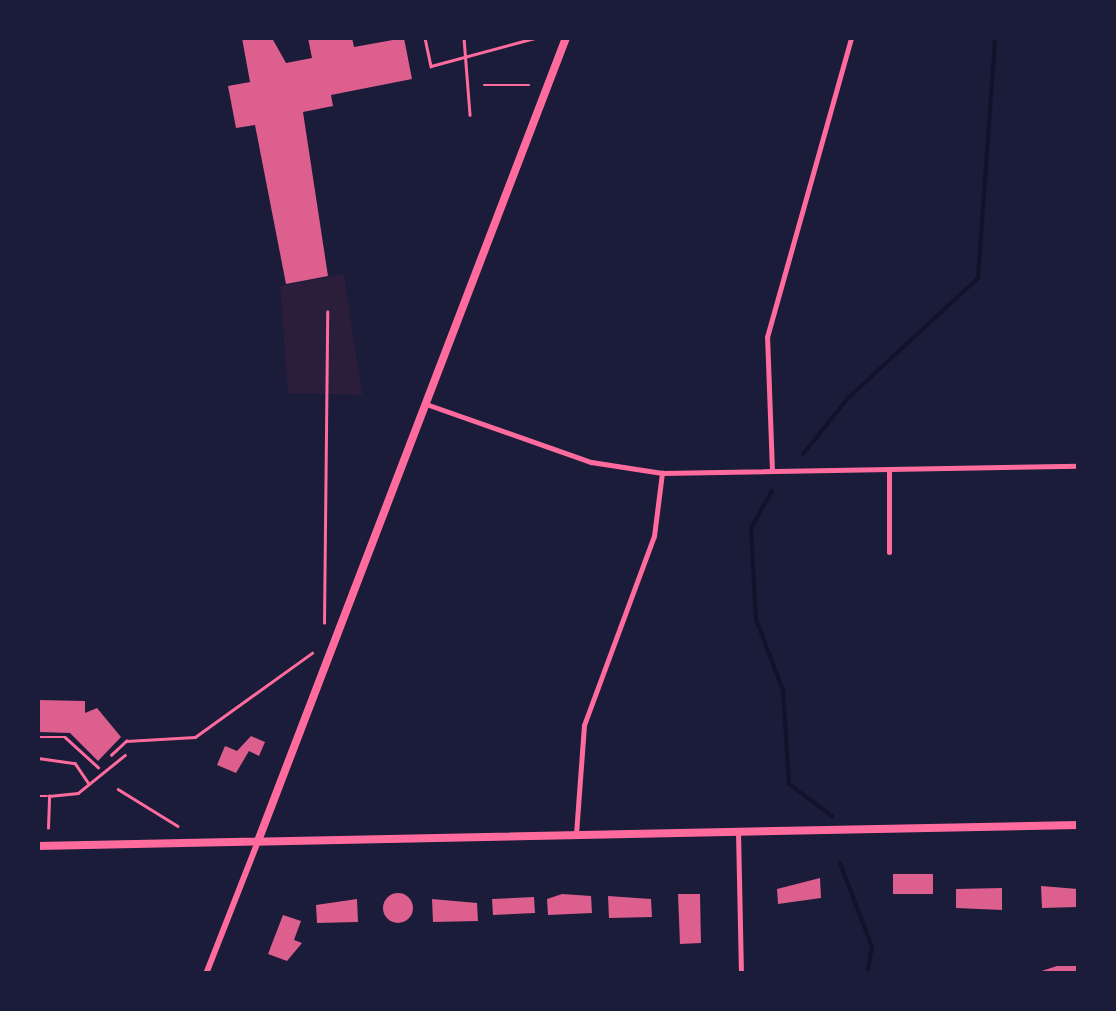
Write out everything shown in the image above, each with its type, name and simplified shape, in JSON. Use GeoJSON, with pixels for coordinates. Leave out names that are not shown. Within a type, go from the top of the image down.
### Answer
{"type":"FeatureCollection","features":[{"type":"Feature","properties":{"kind":"main road"},"geometry":{"type":"LineString","coordinates":[[258,841],[566,38]]}},
{"type":"Feature","properties":{"kind":"main road"},"geometry":{"type":"LineString","coordinates":[[38,846],[1078,825]]}},
{"type":"Feature","properties":{"kind":"street"},"geometry":{"type":"LineString","coordinates":[[772,471],[767,337],[851,38]]}},
{"type":"Feature","properties":{"kind":"street"},"geometry":{"type":"LineString","coordinates":[[426,404],[591,462],[662,472],[1078,466]]}},
{"type":"Feature","properties":{"kind":"street"},"geometry":{"type":"LineString","coordinates":[[888,469],[889,552]]}},
{"type":"Feature","properties":{"kind":"street"},"geometry":{"type":"LineString","coordinates":[[576,834],[584,725],[654,536],[662,472]]}},
{"type":"Feature","properties":{"kind":"street"},"geometry":{"type":"LineString","coordinates":[[738,832],[741,974]]}},
{"type":"Feature","properties":{"kind":"street"},"geometry":{"type":"LineString","coordinates":[[206,974],[258,841]]}},
{"type":"Feature","properties":{"kind":"lane"},"geometry":{"type":"LineString","coordinates":[[425,38],[431,66],[535,38]]}},
{"type":"Feature","properties":{"kind":"lane"},"geometry":{"type":"LineString","coordinates":[[464,38],[470,115]]}},
{"type":"Feature","properties":{"kind":"lane"},"geometry":{"type":"LineString","coordinates":[[38,796],[90,785],[125,755]]}},
{"type":"Feature","properties":{"kind":"lane"},"geometry":{"type":"LineString","coordinates":[[38,758],[74,763],[90,785]]}},
{"type":"Feature","properties":{"kind":"lane"},"geometry":{"type":"LineString","coordinates":[[48,828],[49,796]]}},
{"type":"Feature","properties":{"kind":"path"},"geometry":{"type":"LineString","coordinates":[[484,86],[529,86]]}},
{"type":"Feature","properties":{"kind":"path"},"geometry":{"type":"LineString","coordinates":[[324,623],[327,312]]}},
{"type":"Feature","properties":{"kind":"path"},"geometry":{"type":"LineString","coordinates":[[38,737],[64,738],[98,767],[126,741],[205,732],[312,654]]}},
{"type":"Feature","properties":{"kind":"path"},"geometry":{"type":"LineString","coordinates":[[118,788],[178,826]]}},
{"type":"Feature","properties":{"kind":"shaded area"},"geometry":{"type":"Polygon","coordinates":[[[344,274],[362,395],[288,393],[280,286],[344,274]]]}},
{"type":"Feature","properties":{"kind":"building"},"geometry":{"type":"Polygon","coordinates":[[[242,38],[272,38],[286,63],[312,58],[308,38],[352,38],[354,47],[404,38],[412,79],[331,95],[333,106],[303,112],[328,276],[286,284],[255,125],[236,128],[228,86],[250,82],[242,38]]]}},
{"type":"Feature","properties":{"kind":"building"},"geometry":{"type":"Polygon","coordinates":[[[38,700],[85,701],[85,713],[97,708],[121,737],[98,761],[70,733],[38,732],[38,700]]]}},
{"type":"Feature","properties":{"kind":"building"},"geometry":{"type":"Polygon","coordinates":[[[251,736],[265,742],[259,756],[249,751],[236,773],[217,765],[225,746],[237,751],[251,736]]]}},
{"type":"Feature","properties":{"kind":"building"},"geometry":{"type":"Polygon","coordinates":[[[893,874],[933,874],[933,894],[893,894],[893,874]]]}},
{"type":"Feature","properties":{"kind":"building"},"geometry":{"type":"Polygon","coordinates":[[[820,878],[821,898],[778,904],[777,889],[820,878]]]}},
{"type":"Feature","properties":{"kind":"building"},"geometry":{"type":"Polygon","coordinates":[[[1041,886],[1078,889],[1078,907],[1042,908],[1041,886]]]}},
{"type":"Feature","properties":{"kind":"building"},"geometry":{"type":"Polygon","coordinates":[[[1002,888],[1002,910],[956,908],[956,889],[1002,888]]]}},
{"type":"Feature","properties":{"kind":"building"},"geometry":{"type":"Polygon","coordinates":[[[398,893],[409,897],[413,908],[409,919],[398,923],[387,919],[383,908],[387,897],[398,893]]]}},
{"type":"Feature","properties":{"kind":"building"},"geometry":{"type":"Polygon","coordinates":[[[562,894],[591,896],[592,913],[548,915],[547,899],[562,894]]]}},
{"type":"Feature","properties":{"kind":"building"},"geometry":{"type":"Polygon","coordinates":[[[678,894],[700,894],[701,943],[680,944],[678,894]]]}},
{"type":"Feature","properties":{"kind":"building"},"geometry":{"type":"Polygon","coordinates":[[[608,896],[651,899],[652,917],[609,918],[608,896]]]}},
{"type":"Feature","properties":{"kind":"building"},"geometry":{"type":"Polygon","coordinates":[[[534,897],[535,913],[493,915],[492,899],[534,897]]]}},
{"type":"Feature","properties":{"kind":"building"},"geometry":{"type":"Polygon","coordinates":[[[357,899],[358,922],[317,923],[316,905],[357,899]]]}},
{"type":"Feature","properties":{"kind":"building"},"geometry":{"type":"Polygon","coordinates":[[[432,899],[477,903],[478,921],[433,922],[432,899]]]}},
{"type":"Feature","properties":{"kind":"building"},"geometry":{"type":"Polygon","coordinates":[[[283,915],[301,921],[294,940],[302,943],[287,961],[268,954],[283,915]]]}},
{"type":"Feature","properties":{"kind":"building"},"geometry":{"type":"Polygon","coordinates":[[[1057,966],[1076,966],[1076,974],[1032,974],[1057,966]]]}},
{"type":"Feature","properties":{"kind":"waterway"},"geometry":{"type":"LineString","coordinates":[[803,454],[848,398],[978,278],[995,38]]}},
{"type":"Feature","properties":{"kind":"waterway"},"geometry":{"type":"LineString","coordinates":[[772,491],[751,528],[756,619],[783,691],[789,784],[832,816]]}},
{"type":"Feature","properties":{"kind":"waterway"},"geometry":{"type":"LineString","coordinates":[[840,863],[872,947],[867,974]]}}]}
